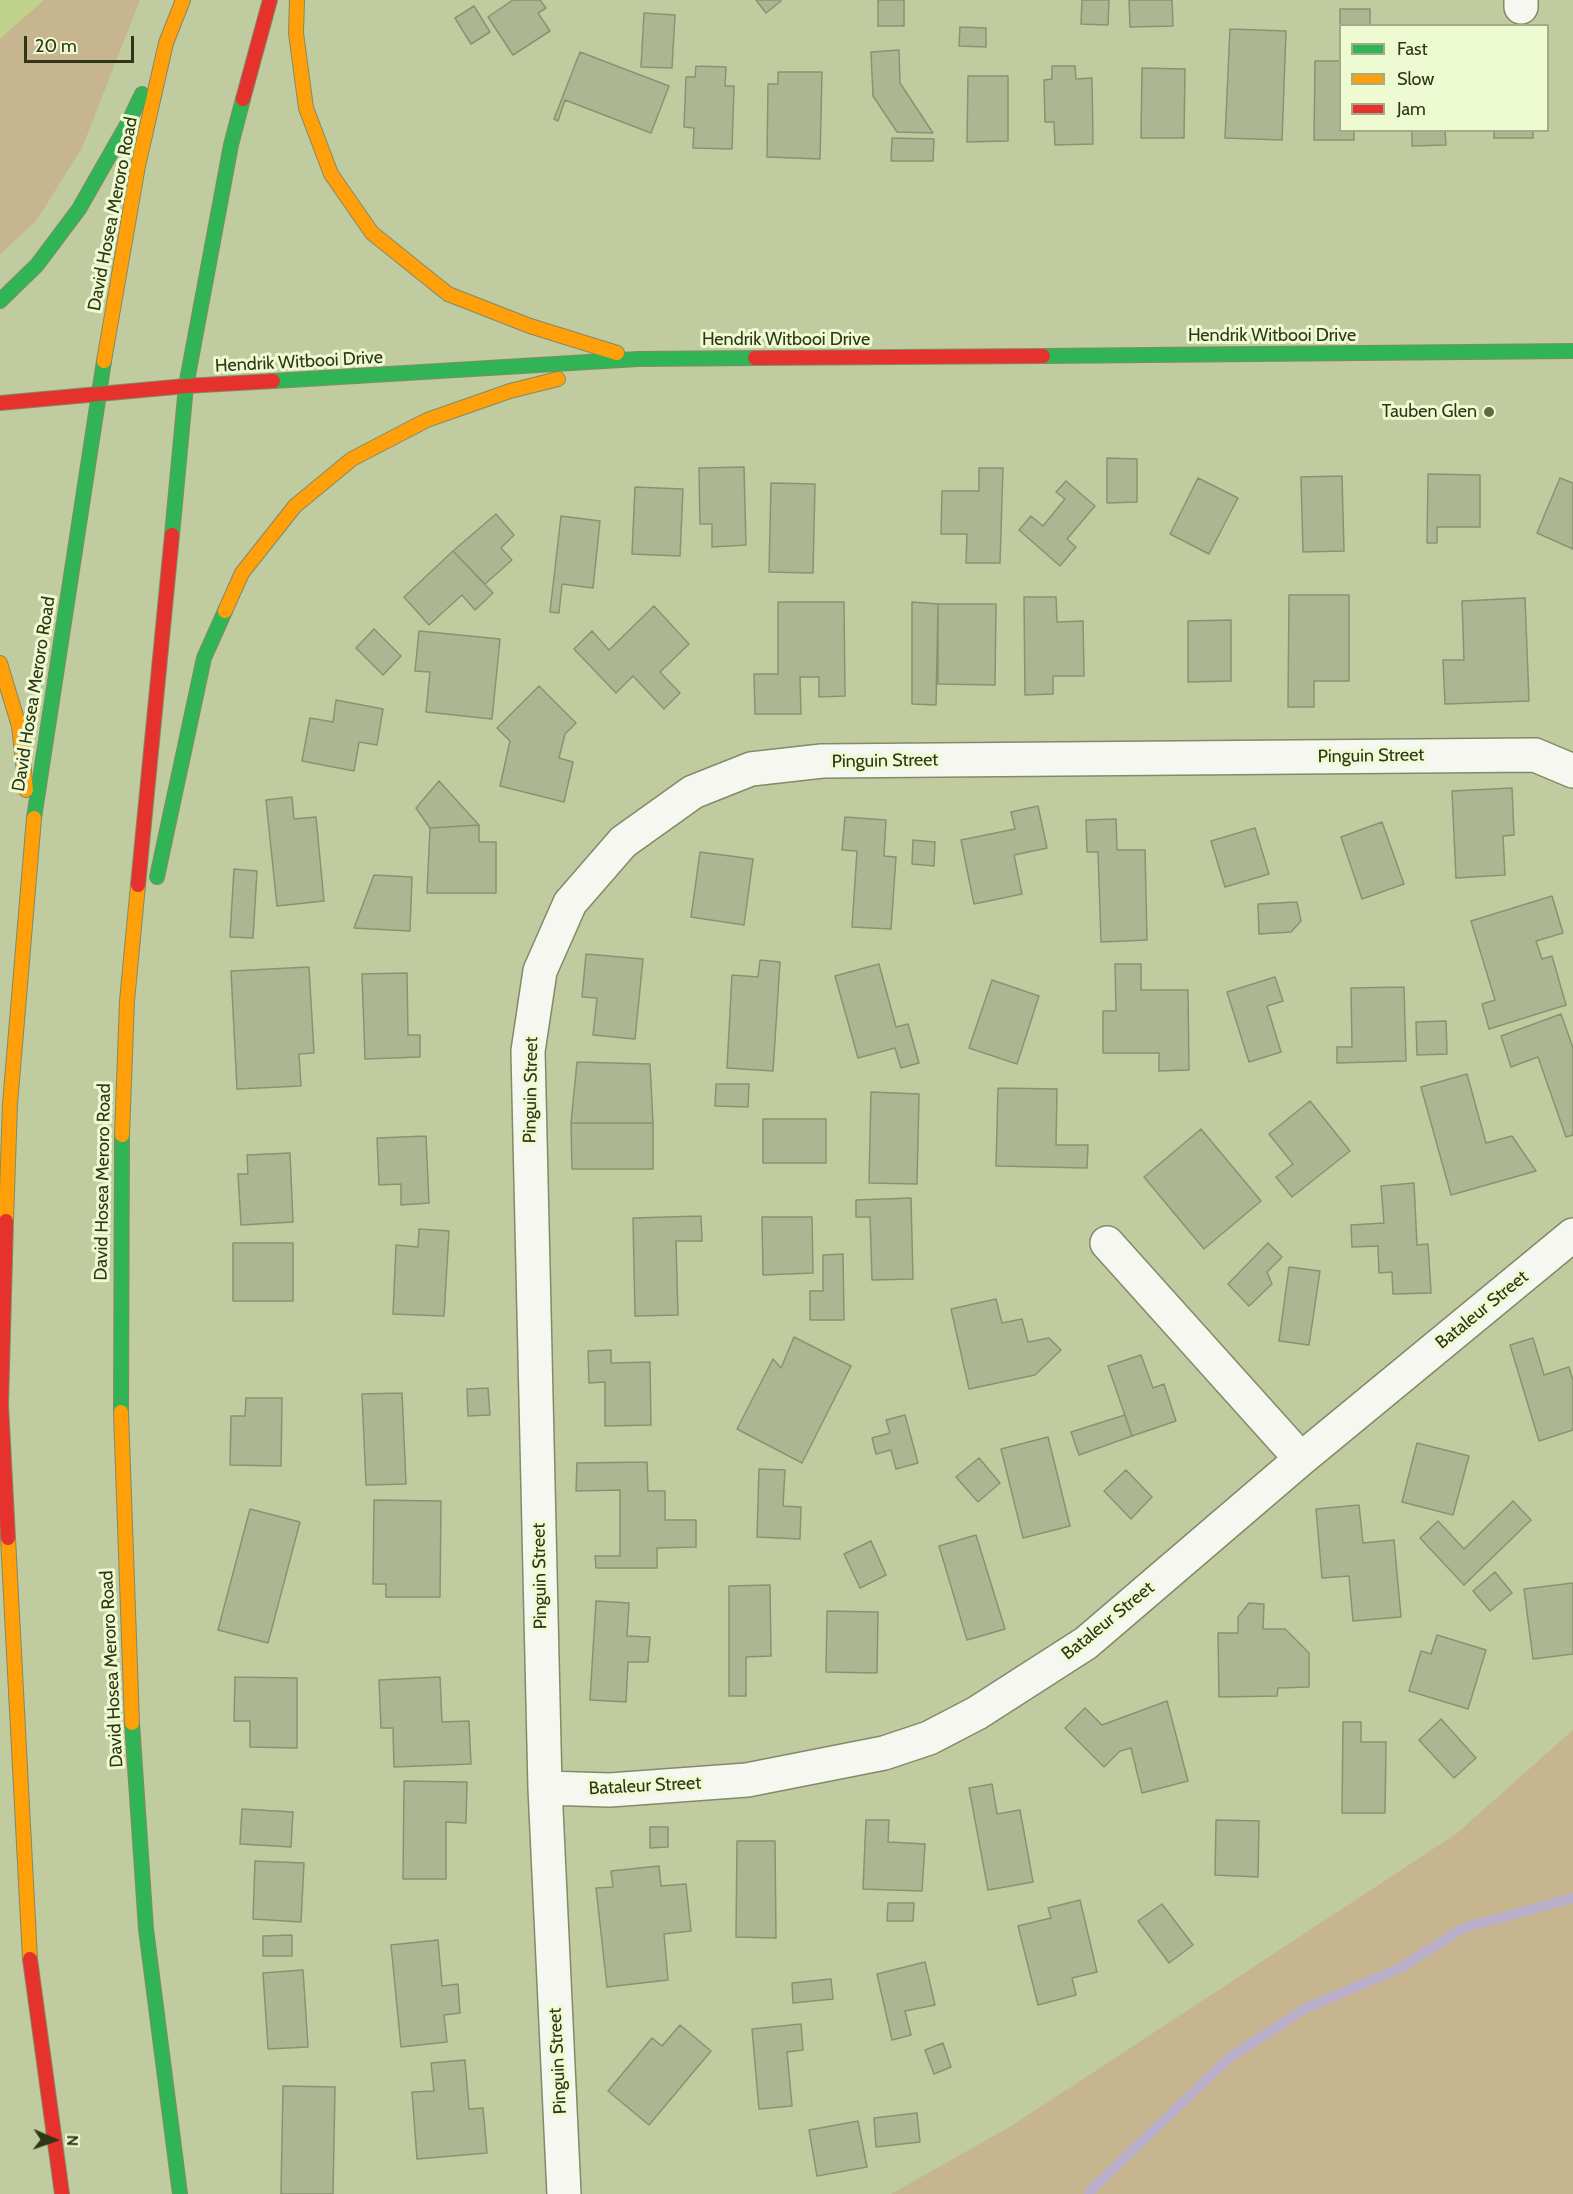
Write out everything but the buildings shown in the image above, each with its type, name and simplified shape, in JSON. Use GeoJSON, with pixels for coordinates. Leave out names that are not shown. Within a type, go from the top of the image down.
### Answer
{"type":"FeatureCollection","features":[{"type":"Feature","properties":{"kind":"main road","name":"David Hosea Meroro Road"},"geometry":{"type":"LineString","coordinates":[[62,2194],[30,1956],[1,1405],[10,1104],[31,837],[98,393],[138,166],[166,43],[183,0]]}},
{"type":"Feature","properties":{"kind":"main road","name":"David Hosea Meroro Road"},"geometry":{"type":"LineString","coordinates":[[180,2194],[146,1929],[129,1680],[121,1411],[122,1095],[127,1001],[186,386],[231,145],[270,0]]}},
{"type":"Feature","properties":{"kind":"main road"},"geometry":{"type":"LineString","coordinates":[[297,0],[296,33],[306,108],[331,174],[372,232],[448,294],[530,326],[638,359]]}},
{"type":"Feature","properties":{"kind":"main road"},"geometry":{"type":"LineString","coordinates":[[0,302],[37,265],[79,209],[128,123],[166,43]]}},
{"type":"Feature","properties":{"kind":"main road","name":"Hendrik Witbooi Drive"},"geometry":{"type":"LineString","coordinates":[[0,403],[186,386],[638,359],[1573,351]]}},
{"type":"Feature","properties":{"kind":"main road"},"geometry":{"type":"LineString","coordinates":[[154,892],[204,658],[242,573],[295,507],[352,459],[428,420],[510,391],[638,359]]}},
{"type":"Feature","properties":{"kind":"main road"},"geometry":{"type":"LineString","coordinates":[[0,663],[19,726],[31,837]]}},
{"type":"Feature","properties":{"kind":"main road"},"geometry":{"type":"LineString","coordinates":[[127,1001],[148,914]]}},
{"type":"Feature","properties":{"kind":"street","name":"Pinguin Street"},"geometry":{"type":"LineString","coordinates":[[564,2194],[544,1788],[528,1051],[540,971],[570,903],[623,842],[693,792],[751,769],[822,761],[1535,755],[1573,771]]}},
{"type":"Feature","properties":{"kind":"street","name":"Bataleur Street"},"geometry":{"type":"LineString","coordinates":[[544,1788],[610,1790],[747,1780],[884,1753],[929,1738],[977,1713],[1086,1643],[1301,1459],[1573,1235]]}},
{"type":"Feature","properties":{"kind":"street"},"geometry":{"type":"LineString","coordinates":[[1107,1243],[1301,1459]]}},
{"type":"Feature","properties":{"kind":"shaded area"},"geometry":{"type":"Polygon","coordinates":[[[0,0],[44,0],[0,39],[0,0]]]}},
{"type":"Feature","properties":{"kind":"shaded area"},"geometry":{"type":"Polygon","coordinates":[[[44,0],[140,0],[82,148],[36,221],[0,254],[0,39],[44,0]]]}},
{"type":"Feature","properties":{"kind":"shaded area"},"geometry":{"type":"Polygon","coordinates":[[[1573,1730],[1573,2194],[891,2194],[1013,2125],[1456,1834],[1573,1730]]]}},
{"type":"Feature","properties":{"kind":"waterway"},"geometry":{"type":"LineString","coordinates":[[1089,2194],[1229,2058],[1306,2008],[1400,1968],[1463,1928],[1573,1898]]}},
{"type":"Feature","properties":{"kind":"traffic: fast"},"geometry":{"type":"LineString","coordinates":[[0,301],[37,265],[79,209],[142,94]]}},
{"type":"Feature","properties":{"kind":"traffic: fast"},"geometry":{"type":"LineString","coordinates":[[172,535],[186,386],[231,145],[243,99]]}},
{"type":"Feature","properties":{"kind":"traffic: fast"},"geometry":{"type":"LineString","coordinates":[[1043,356],[1573,351]]}},
{"type":"Feature","properties":{"kind":"traffic: fast"},"geometry":{"type":"LineString","coordinates":[[273,381],[638,359],[755,358]]}},
{"type":"Feature","properties":{"kind":"traffic: fast"},"geometry":{"type":"LineString","coordinates":[[34,818],[104,361]]}},
{"type":"Feature","properties":{"kind":"traffic: fast"},"geometry":{"type":"LineString","coordinates":[[157,877],[204,658],[225,611]]}},
{"type":"Feature","properties":{"kind":"traffic: fast"},"geometry":{"type":"LineString","coordinates":[[121,1412],[122,1135]]}},
{"type":"Feature","properties":{"kind":"traffic: fast"},"geometry":{"type":"LineString","coordinates":[[132,1723],[146,1929],[180,2194]]}},
{"type":"Feature","properties":{"kind":"traffic: slow"},"geometry":{"type":"LineString","coordinates":[[104,361],[138,166],[166,43],[183,0]]}},
{"type":"Feature","properties":{"kind":"traffic: slow"},"geometry":{"type":"LineString","coordinates":[[297,0],[296,33],[306,108],[331,174],[372,233],[448,294],[530,326],[617,353]]}},
{"type":"Feature","properties":{"kind":"traffic: slow"},"geometry":{"type":"LineString","coordinates":[[225,611],[242,573],[295,506],[352,459],[427,420],[510,391],[558,379]]}},
{"type":"Feature","properties":{"kind":"traffic: slow"},"geometry":{"type":"LineString","coordinates":[[0,663],[19,726],[26,790]]}},
{"type":"Feature","properties":{"kind":"traffic: slow"},"geometry":{"type":"LineString","coordinates":[[6,1221],[10,1104],[34,818]]}},
{"type":"Feature","properties":{"kind":"traffic: slow"},"geometry":{"type":"LineString","coordinates":[[122,1135],[127,1001],[138,885]]}},
{"type":"Feature","properties":{"kind":"traffic: slow"},"geometry":{"type":"LineString","coordinates":[[121,1412],[132,1723]]}},
{"type":"Feature","properties":{"kind":"traffic: slow"},"geometry":{"type":"LineString","coordinates":[[8,1538],[30,1959]]}},
{"type":"Feature","properties":{"kind":"traffic: jam"},"geometry":{"type":"LineString","coordinates":[[243,99],[270,0]]}},
{"type":"Feature","properties":{"kind":"traffic: jam"},"geometry":{"type":"LineString","coordinates":[[755,358],[1043,356]]}},
{"type":"Feature","properties":{"kind":"traffic: jam"},"geometry":{"type":"LineString","coordinates":[[0,403],[186,386],[273,381]]}},
{"type":"Feature","properties":{"kind":"traffic: jam"},"geometry":{"type":"LineString","coordinates":[[138,885],[172,535]]}},
{"type":"Feature","properties":{"kind":"traffic: jam"},"geometry":{"type":"LineString","coordinates":[[6,1221],[1,1405],[8,1538]]}},
{"type":"Feature","properties":{"kind":"traffic: jam"},"geometry":{"type":"LineString","coordinates":[[30,1959],[62,2194]]}},
{"type":"Feature","properties":{"kind":"place","name":"Tauben Glen"},"geometry":{"type":"Point","coordinates":[1489,412]}}]}
